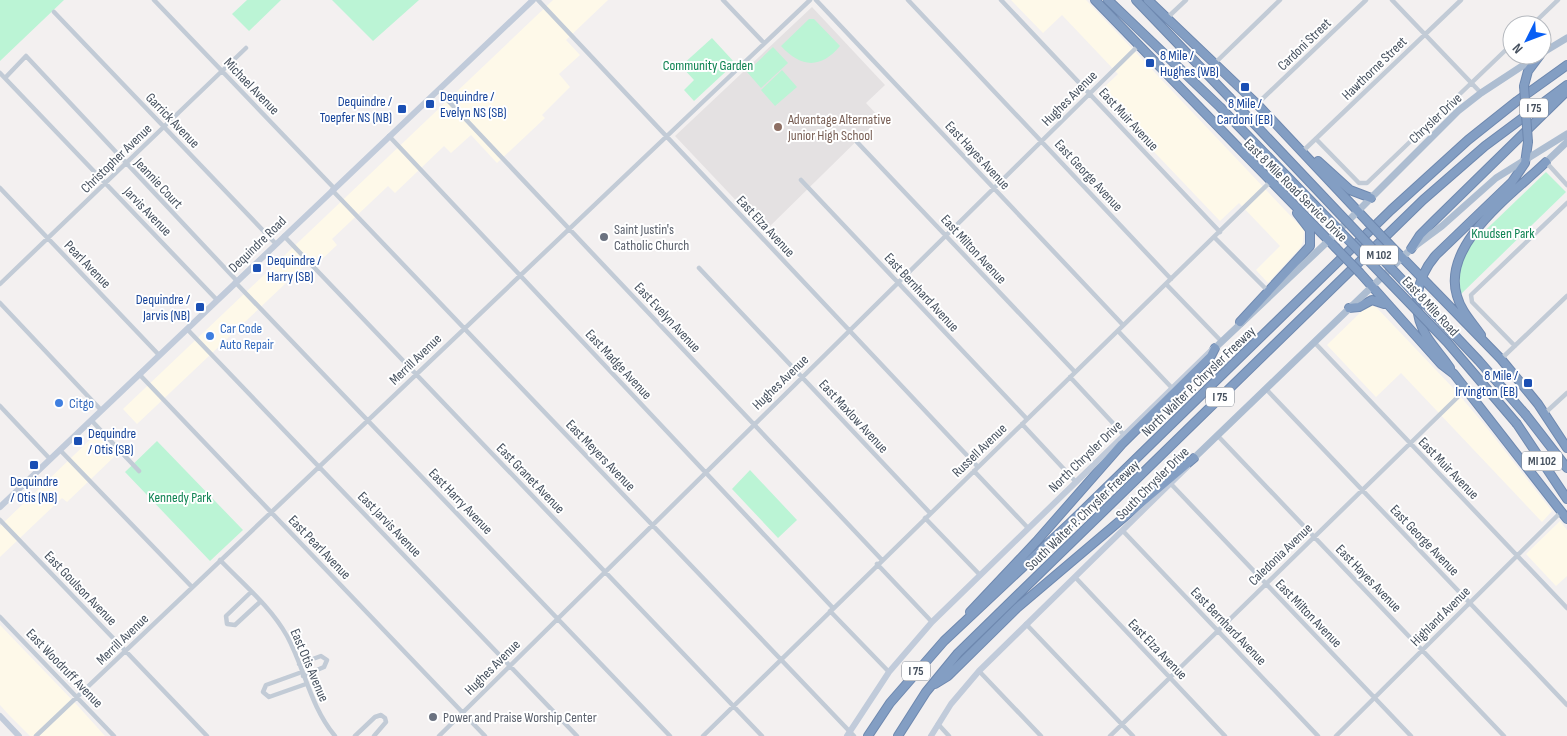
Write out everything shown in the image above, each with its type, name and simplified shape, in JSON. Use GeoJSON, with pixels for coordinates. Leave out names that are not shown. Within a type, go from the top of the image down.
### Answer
{"type":"FeatureCollection","features":[{"type":"Feature","properties":{"kind":"highway","name":"East 8 Mile Road Service Drive"},"geometry":{"type":"LineString","coordinates":[[1096,0],[1138,46],[1329,240],[1441,364],[1454,374],[1567,520]]}},
{"type":"Feature","properties":{"kind":"highway","name":"East 8 Mile Road"},"geometry":{"type":"LineString","coordinates":[[1108,0],[1220,107],[1447,342],[1516,424],[1567,499]]}},
{"type":"Feature","properties":{"kind":"highway","name":"East 8 Mile Road"},"geometry":{"type":"LineString","coordinates":[[1136,0],[1467,348],[1526,415]]}},
{"type":"Feature","properties":{"kind":"highway"},"geometry":{"type":"LineString","coordinates":[[1148,0],[1257,104],[1358,210]]}},
{"type":"Feature","properties":{"kind":"highway"},"geometry":{"type":"LineString","coordinates":[[1454,374],[1428,338],[1420,322],[1417,302],[1422,278],[1428,265],[1436,255],[1512,182],[1526,160],[1528,142],[1524,86],[1528,71],[1533,65]]}},
{"type":"Feature","properties":{"kind":"highway","name":"North Walter P. Chrysler Freeway"},"geometry":{"type":"LineString","coordinates":[[868,736],[890,703],[944,641],[1070,523],[1402,200],[1462,146],[1517,101],[1567,65]]}},
{"type":"Feature","properties":{"kind":"highway","name":"South Walter P. Chrysler Freeway"},"geometry":{"type":"LineString","coordinates":[[898,736],[926,692],[964,647],[1423,200],[1485,146],[1567,85]]}},
{"type":"Feature","properties":{"kind":"highway"},"geometry":{"type":"LineString","coordinates":[[1411,249],[1420,235],[1567,90]]}},
{"type":"Feature","properties":{"kind":"highway"},"geometry":{"type":"LineString","coordinates":[[1303,151],[1313,156],[1350,190],[1371,198]]}},
{"type":"Feature","properties":{"kind":"highway"},"geometry":{"type":"LineString","coordinates":[[1546,162],[1472,234],[1462,249],[1456,265],[1455,284],[1457,297],[1464,312],[1544,414],[1567,448]]}},
{"type":"Feature","properties":{"kind":"highway"},"geometry":{"type":"LineString","coordinates":[[1240,322],[1271,291],[1311,243],[1310,230],[1285,194]]}},
{"type":"Feature","properties":{"kind":"highway","name":"East 8 Mile Road Service Drive"},"geometry":{"type":"LineString","coordinates":[[1358,210],[1474,334],[1490,346]]}},
{"type":"Feature","properties":{"kind":"highway"},"geometry":{"type":"LineString","coordinates":[[1348,308],[1358,307],[1373,300],[1388,306]]}},
{"type":"Feature","properties":{"kind":"highway"},"geometry":{"type":"LineString","coordinates":[[944,641],[1122,444],[1211,356],[1214,348]]}},
{"type":"Feature","properties":{"kind":"highway","name":"MI 102"},"geometry":{"type":"LineString","coordinates":[[1526,415],[1567,468]]}},
{"type":"Feature","properties":{"kind":"highway"},"geometry":{"type":"LineString","coordinates":[[926,692],[948,676],[1017,608],[1194,458]]}},
{"type":"Feature","properties":{"kind":"main road","name":"Dequindre Road"},"geometry":{"type":"LineString","coordinates":[[0,507],[533,0]]}},
{"type":"Feature","properties":{"kind":"main road","name":"Chrysler Drive"},"geometry":{"type":"LineString","coordinates":[[1552,47],[1567,38]]}},
{"type":"Feature","properties":{"kind":"main road","name":"Chrysler Drive"},"geometry":{"type":"LineString","coordinates":[[1358,210],[1458,111],[1481,93],[1524,65]]}},
{"type":"Feature","properties":{"kind":"main road"},"geometry":{"type":"LineString","coordinates":[[1402,258],[1442,226],[1496,178],[1567,134]]}},
{"type":"Feature","properties":{"kind":"main road"},"geometry":{"type":"LineString","coordinates":[[1546,162],[1567,142]]}},
{"type":"Feature","properties":{"kind":"main road"},"geometry":{"type":"LineString","coordinates":[[1271,291],[1329,240],[1358,210]]}},
{"type":"Feature","properties":{"kind":"main road","name":"South Chrysler Drive"},"geometry":{"type":"LineString","coordinates":[[931,736],[951,704],[979,671],[1171,484],[1217,435],[1402,258]]}},
{"type":"Feature","properties":{"kind":"main road","name":"North Chrysler Drive"},"geometry":{"type":"LineString","coordinates":[[850,734],[889,672],[932,622],[1240,322]]}},
{"type":"Feature","properties":{"kind":"main road"},"geometry":{"type":"LineString","coordinates":[[0,716],[19,736]]}},
{"type":"Feature","properties":{"kind":"street","name":"Michael Avenue"},"geometry":{"type":"LineString","coordinates":[[154,0],[333,189]]}},
{"type":"Feature","properties":{"kind":"street","name":"East Elza Avenue"},"geometry":{"type":"LineString","coordinates":[[538,0],[978,466]]}},
{"type":"Feature","properties":{"kind":"street"},"geometry":{"type":"LineString","coordinates":[[723,0],[764,44]]}},
{"type":"Feature","properties":{"kind":"street","name":"Merrill Avenue"},"geometry":{"type":"LineString","coordinates":[[36,736],[568,228],[810,0]]}},
{"type":"Feature","properties":{"kind":"street","name":"East Hayes Avenue"},"geometry":{"type":"LineString","coordinates":[[816,0],[1123,326]]}},
{"type":"Feature","properties":{"kind":"street","name":"East George Avenue"},"geometry":{"type":"LineString","coordinates":[[908,0],[1171,279]]}},
{"type":"Feature","properties":{"kind":"street","name":"East Muir Avenue"},"geometry":{"type":"LineString","coordinates":[[1001,0],[1220,232]]}},
{"type":"Feature","properties":{"kind":"street"},"geometry":{"type":"LineString","coordinates":[[1167,18],[1186,0]]}},
{"type":"Feature","properties":{"kind":"street"},"geometry":{"type":"LineString","coordinates":[[1215,63],[1280,0]]}},
{"type":"Feature","properties":{"kind":"street","name":"Cardoni Street"},"geometry":{"type":"LineString","coordinates":[[1257,104],[1366,0]]}},
{"type":"Feature","properties":{"kind":"street"},"geometry":{"type":"LineString","coordinates":[[1392,0],[1481,93]]}},
{"type":"Feature","properties":{"kind":"street","name":"Hawthorne Street"},"geometry":{"type":"LineString","coordinates":[[1303,151],[1461,0]]}},
{"type":"Feature","properties":{"kind":"street"},"geometry":{"type":"LineString","coordinates":[[1542,15],[1558,0]]}},
{"type":"Feature","properties":{"kind":"street","name":"Garrick Avenue"},"geometry":{"type":"LineString","coordinates":[[54,12],[276,244]]}},
{"type":"Feature","properties":{"kind":"street","name":"Hughes Avenue"},"geometry":{"type":"LineString","coordinates":[[439,736],[1138,46]]}},
{"type":"Feature","properties":{"kind":"street","name":"Christopher Avenue"},"geometry":{"type":"LineString","coordinates":[[0,284],[246,48]]}},
{"type":"Feature","properties":{"kind":"street"},"geometry":{"type":"LineString","coordinates":[[1316,139],[1359,183],[1365,184],[1502,54]]}},
{"type":"Feature","properties":{"kind":"street","name":"Jeannie Court"},"geometry":{"type":"LineString","coordinates":[[5,78],[26,56],[236,282]]}},
{"type":"Feature","properties":{"kind":"street","name":"Jarvis Avenue"},"geometry":{"type":"LineString","coordinates":[[0,72],[217,300]]}},
{"type":"Feature","properties":{"kind":"street","name":"East Evelyn Avenue"},"geometry":{"type":"LineString","coordinates":[[438,90],[882,560]]}},
{"type":"Feature","properties":{"kind":"street","name":"East Madge Avenue"},"geometry":{"type":"LineString","coordinates":[[389,136],[706,472],[889,672]]}},
{"type":"Feature","properties":{"kind":"street","name":"East Milton Avenue"},"geometry":{"type":"LineString","coordinates":[[857,142],[1075,372]]}},
{"type":"Feature","properties":{"kind":"street"},"geometry":{"type":"LineString","coordinates":[[1546,162],[1567,185]]}},
{"type":"Feature","properties":{"kind":"street","name":"East Bernhard Avenue"},"geometry":{"type":"LineString","coordinates":[[801,180],[1027,419]]}},
{"type":"Feature","properties":{"kind":"street","name":"Russell Avenue"},"geometry":{"type":"LineString","coordinates":[[703,736],[1271,181]]}},
{"type":"Feature","properties":{"kind":"street","name":"Pearl Avenue"},"geometry":{"type":"LineString","coordinates":[[0,188],[159,355]]}},
{"type":"Feature","properties":{"kind":"street","name":"East Meyers Avenue"},"geometry":{"type":"LineString","coordinates":[[333,189],[781,659],[850,734]]}},
{"type":"Feature","properties":{"kind":"street"},"geometry":{"type":"LineString","coordinates":[[1515,346],[1472,302],[1471,295],[1567,203]]}},
{"type":"Feature","properties":{"kind":"street","name":"East Granet Avenue"},"geometry":{"type":"LineString","coordinates":[[284,236],[762,736]]}},
{"type":"Feature","properties":{"kind":"street"},"geometry":{"type":"LineString","coordinates":[[1214,237],[1271,291]]}},
{"type":"Feature","properties":{"kind":"street","name":"East Maxlow Avenue"},"geometry":{"type":"LineString","coordinates":[[699,268],[930,513]]}},
{"type":"Feature","properties":{"kind":"street","name":"East Harry Avenue"},"geometry":{"type":"LineString","coordinates":[[236,282],[670,736]]}},
{"type":"Feature","properties":{"kind":"street"},"geometry":{"type":"LineString","coordinates":[[1166,284],[1221,342]]}},
{"type":"Feature","properties":{"kind":"street"},"geometry":{"type":"LineString","coordinates":[[1501,359],[1567,296]]}},
{"type":"Feature","properties":{"kind":"street"},"geometry":{"type":"LineString","coordinates":[[0,303],[101,410]]}},
{"type":"Feature","properties":{"kind":"street","name":"East Jarvis Avenue"},"geometry":{"type":"LineString","coordinates":[[187,329],[577,736]]}},
{"type":"Feature","properties":{"kind":"street"},"geometry":{"type":"LineString","coordinates":[[1118,331],[1172,388]]}},
{"type":"Feature","properties":{"kind":"street","name":"East Muir Avenue"},"geometry":{"type":"LineString","coordinates":[[1314,342],[1567,608]]}},
{"type":"Feature","properties":{"kind":"street","name":"East Pearl Avenue"},"geometry":{"type":"LineString","coordinates":[[139,374],[485,736]]}},
{"type":"Feature","properties":{"kind":"street"},"geometry":{"type":"LineString","coordinates":[[1070,377],[1124,435]]}},
{"type":"Feature","properties":{"kind":"street","name":"East George Avenue"},"geometry":{"type":"LineString","coordinates":[[1266,389],[1567,706]]}},
{"type":"Feature","properties":{"kind":"street","name":"Caledonia Avenue"},"geometry":{"type":"LineString","coordinates":[[1110,736],[1466,389]]}},
{"type":"Feature","properties":{"kind":"street"},"geometry":{"type":"LineString","coordinates":[[1544,414],[1567,392]]}},
{"type":"Feature","properties":{"kind":"street"},"geometry":{"type":"LineString","coordinates":[[0,406],[50,459]]}},
{"type":"Feature","properties":{"kind":"street"},"geometry":{"type":"LineString","coordinates":[[91,420],[139,471]]}},
{"type":"Feature","properties":{"kind":"street"},"geometry":{"type":"LineString","coordinates":[[1022,424],[1076,482]]}},
{"type":"Feature","properties":{"kind":"street","name":"East Hayes Avenue"},"geometry":{"type":"LineString","coordinates":[[1217,435],[1504,736]]}},
{"type":"Feature","properties":{"kind":"street"},"geometry":{"type":"LineString","coordinates":[[60,450],[192,587]]}},
{"type":"Feature","properties":{"kind":"street"},"geometry":{"type":"LineString","coordinates":[[974,471],[1028,528]]}},
{"type":"Feature","properties":{"kind":"street","name":"East Milton Avenue"},"geometry":{"type":"LineString","coordinates":[[1171,484],[1411,736]]}},
{"type":"Feature","properties":{"kind":"street","name":"Highland Avenue"},"geometry":{"type":"LineString","coordinates":[[1336,736],[1561,512]]}},
{"type":"Feature","properties":{"kind":"street"},"geometry":{"type":"LineString","coordinates":[[926,518],[980,575]]}},
{"type":"Feature","properties":{"kind":"street","name":"East Goulson Avenue"},"geometry":{"type":"LineString","coordinates":[[0,520],[207,736]]}},
{"type":"Feature","properties":{"kind":"street","name":"East Bernhard Avenue"},"geometry":{"type":"LineString","coordinates":[[1123,531],[1318,736]]}},
{"type":"Feature","properties":{"kind":"street","name":"East Otis Avenue"},"geometry":{"type":"LineString","coordinates":[[220,560],[281,626],[318,711],[335,736]]}},
{"type":"Feature","properties":{"kind":"street"},"geometry":{"type":"LineString","coordinates":[[877,564],[932,622]]}},
{"type":"Feature","properties":{"kind":"street","name":"East Elza Avenue"},"geometry":{"type":"LineString","coordinates":[[1075,578],[1225,736]]}},
{"type":"Feature","properties":{"kind":"street"},"geometry":{"type":"LineString","coordinates":[[251,592],[226,616],[226,624],[235,625],[260,602]]}},
{"type":"Feature","properties":{"kind":"street","name":"East Woodruff Avenue"},"geometry":{"type":"LineString","coordinates":[[0,617],[114,736]]}},
{"type":"Feature","properties":{"kind":"street"},"geometry":{"type":"LineString","coordinates":[[1026,624],[1133,736]]}},
{"type":"Feature","properties":{"kind":"street"},"geometry":{"type":"LineString","coordinates":[[299,664],[318,656],[324,657],[326,660],[324,667],[266,685],[263,692],[269,697],[306,684]]}},
{"type":"Feature","properties":{"kind":"street"},"geometry":{"type":"LineString","coordinates":[[979,671],[1041,736]]}},
{"type":"Feature","properties":{"kind":"street"},"geometry":{"type":"LineString","coordinates":[[355,736],[375,717],[381,715],[385,718],[386,722],[374,736]]}},
{"type":"Feature","properties":{"kind":"street"},"geometry":{"type":"LineString","coordinates":[[938,724],[949,736]]}},
{"type":"Feature","properties":{"kind":"shaded area"},"geometry":{"type":"Polygon","coordinates":[[[553,0],[608,0],[566,40],[580,55],[559,74],[570,87],[542,115],[545,118],[497,163],[471,135],[451,153],[444,146],[395,193],[388,186],[332,239],[337,245],[318,263],[304,266],[137,424],[123,409],[553,0]]]}},
{"type":"Feature","properties":{"kind":"shaded area"},"geometry":{"type":"Polygon","coordinates":[[[1011,0],[1086,0],[1304,230],[1303,242],[1300,248],[1268,283],[1256,270],[1280,246],[1239,203],[1220,221],[1098,93],[1118,74],[1062,15],[1043,33],[1011,0]]]}},
{"type":"Feature","properties":{"kind":"shaded area","name":"Advantage Alternative Junior High School"},"geometry":{"type":"Polygon","coordinates":[[[812,7],[885,85],[866,103],[880,118],[765,231],[675,136],[812,7]]]}},
{"type":"Feature","properties":{"kind":"shaded area"},"geometry":{"type":"Polygon","coordinates":[[[1371,306],[1376,307],[1454,389],[1483,423],[1552,511],[1542,522],[1401,373],[1376,397],[1327,345],[1364,309],[1371,306]]]}},
{"type":"Feature","properties":{"kind":"shaded area"},"geometry":{"type":"Polygon","coordinates":[[[96,434],[116,455],[67,502],[62,498],[0,557],[0,526],[96,434]]]}},
{"type":"Feature","properties":{"kind":"shaded area"},"geometry":{"type":"Polygon","coordinates":[[[1560,521],[1567,530],[1567,576],[1556,586],[1526,554],[1560,521]]]}},
{"type":"Feature","properties":{"kind":"shaded area"},"geometry":{"type":"Polygon","coordinates":[[[0,625],[105,736],[30,736],[9,715],[0,705],[0,625]]]}},
{"type":"Feature","properties":{"kind":"green space"},"geometry":{"type":"Polygon","coordinates":[[[0,0],[64,0],[0,61],[0,0]]]}},
{"type":"Feature","properties":{"kind":"green space"},"geometry":{"type":"Polygon","coordinates":[[[247,0],[281,0],[249,31],[232,14],[247,0]]]}},
{"type":"Feature","properties":{"kind":"green space"},"geometry":{"type":"Polygon","coordinates":[[[332,0],[419,0],[373,41],[332,0]]]}},
{"type":"Feature","properties":{"kind":"green space"},"geometry":{"type":"Polygon","coordinates":[[[809,19],[814,19],[840,46],[826,59],[811,63],[796,59],[781,46],[809,19]]]}},
{"type":"Feature","properties":{"kind":"green space","name":"Community Garden"},"geometry":{"type":"Polygon","coordinates":[[[712,38],[735,63],[694,101],[684,90],[694,80],[681,66],[712,38]]]}},
{"type":"Feature","properties":{"kind":"green space"},"geometry":{"type":"Polygon","coordinates":[[[773,47],[788,63],[761,88],[747,72],[773,47]]]}},
{"type":"Feature","properties":{"kind":"green space"},"geometry":{"type":"Polygon","coordinates":[[[782,70],[797,87],[775,106],[761,90],[782,70]]]}},
{"type":"Feature","properties":{"kind":"green space","name":"Knudsen Park"},"geometry":{"type":"Polygon","coordinates":[[[1546,172],[1566,192],[1460,295],[1459,268],[1468,247],[1546,172]]]}},
{"type":"Feature","properties":{"kind":"green space","name":"Kennedy Park"},"geometry":{"type":"Polygon","coordinates":[[[157,441],[243,530],[210,561],[125,472],[157,441]]]}},
{"type":"Feature","properties":{"kind":"green space"},"geometry":{"type":"Polygon","coordinates":[[[750,470],[797,520],[778,538],[732,489],[750,470]]]}},
{"type":"Feature","properties":{"kind":"place","name":"8 Mile / Hughes (WB)"},"geometry":{"type":"Point","coordinates":[1150,63]}},
{"type":"Feature","properties":{"kind":"place","name":"8 Mile / Cardoni (EB)"},"geometry":{"type":"Point","coordinates":[1245,87]}},
{"type":"Feature","properties":{"kind":"place","name":"Dequindre / Evelyn NS (SB)"},"geometry":{"type":"Point","coordinates":[430,104]}},
{"type":"Feature","properties":{"kind":"place","name":"Dequindre / Toepfer NS (NB)"},"geometry":{"type":"Point","coordinates":[402,109]}},
{"type":"Feature","properties":{"kind":"place","name":"Advantage Alternative Junior High School"},"geometry":{"type":"Point","coordinates":[778,127]}},
{"type":"Feature","properties":{"kind":"place","name":"Saint Justin's Catholic Church"},"geometry":{"type":"Point","coordinates":[604,237]}},
{"type":"Feature","properties":{"kind":"place","name":"Dequindre / Harry (SB)"},"geometry":{"type":"Point","coordinates":[257,268]}},
{"type":"Feature","properties":{"kind":"place","name":"Dequindre / Jarvis (NB)"},"geometry":{"type":"Point","coordinates":[200,307]}},
{"type":"Feature","properties":{"kind":"place","name":"Car Code Auto Repair"},"geometry":{"type":"Point","coordinates":[210,336]}},
{"type":"Feature","properties":{"kind":"place","name":"8 Mile / Irvington (EB)"},"geometry":{"type":"Point","coordinates":[1528,383]}},
{"type":"Feature","properties":{"kind":"place","name":"Citgo"},"geometry":{"type":"Point","coordinates":[59,403]}},
{"type":"Feature","properties":{"kind":"place","name":"Dequindre / Otis (SB)"},"geometry":{"type":"Point","coordinates":[78,441]}},
{"type":"Feature","properties":{"kind":"place","name":"Dequindre / Otis (NB)"},"geometry":{"type":"Point","coordinates":[34,465]}},
{"type":"Feature","properties":{"kind":"place","name":"Power and Praise Worship Center"},"geometry":{"type":"Point","coordinates":[433,717]}}]}
